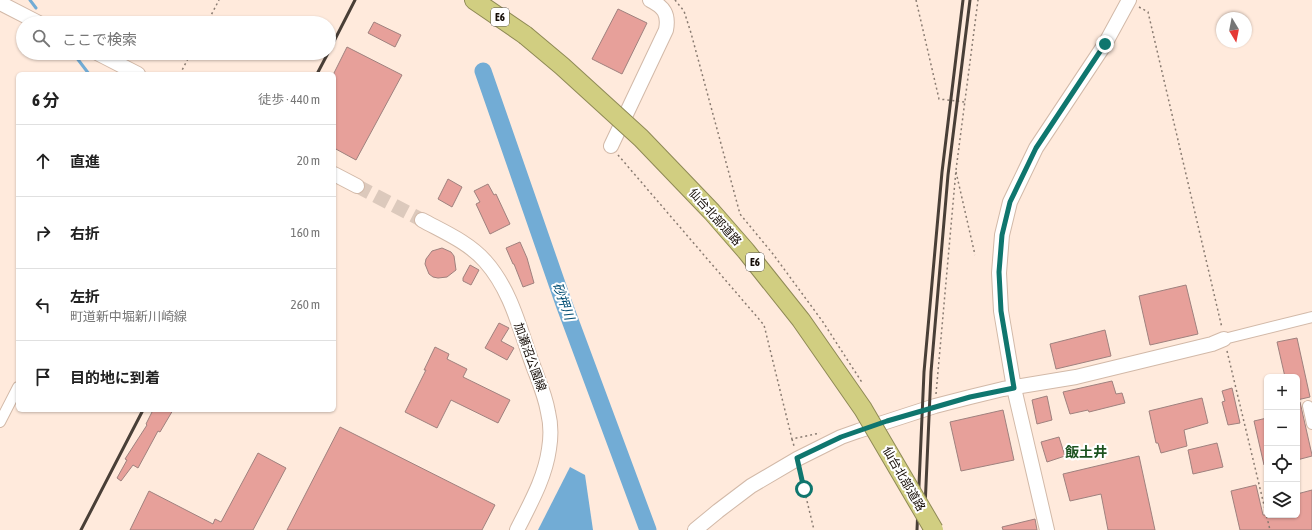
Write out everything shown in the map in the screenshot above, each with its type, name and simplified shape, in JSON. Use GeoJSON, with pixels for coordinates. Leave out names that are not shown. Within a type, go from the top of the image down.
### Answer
{"type":"FeatureCollection","features":[{"type":"Feature","properties":{"kind":"highway","name":"仙台北部道路"},"geometry":{"type":"LineString","coordinates":[[474,0],[525,35]]}},
{"type":"Feature","properties":{"kind":"highway","name":"仙台北部道路"},"geometry":{"type":"LineString","coordinates":[[483,0],[562,66],[641,138],[712,212],[746,251],[801,320],[863,409],[934,530]]}},
{"type":"Feature","properties":{"kind":"street"},"geometry":{"type":"LineString","coordinates":[[610,146],[666,30],[668,21],[665,12],[658,4],[650,0]]}},
{"type":"Feature","properties":{"kind":"street"},"geometry":{"type":"LineString","coordinates":[[1047,530],[1014,388],[1001,311],[999,272],[1002,235],[1010,202],[1036,148],[1105,44],[1129,0]]}},
{"type":"Feature","properties":{"kind":"street"},"geometry":{"type":"LineString","coordinates":[[0,3],[25,16]]}},
{"type":"Feature","properties":{"kind":"street"},"geometry":{"type":"LineString","coordinates":[[111,60],[134,72]]}},
{"type":"Feature","properties":{"kind":"street"},"geometry":{"type":"LineString","coordinates":[[336,175],[357,186]]}},
{"type":"Feature","properties":{"kind":"street","name":"加瀬沼公園線"},"geometry":{"type":"LineString","coordinates":[[422,220],[467,244],[485,261],[499,279],[513,308],[546,402],[550,437],[545,470],[538,489],[517,530]]}},
{"type":"Feature","properties":{"kind":"street"},"geometry":{"type":"LineString","coordinates":[[695,530],[751,486],[797,458],[841,437],[858,431],[935,406],[970,397],[1076,377],[1212,344],[1224,339],[1312,317]]}},
{"type":"Feature","properties":{"kind":"street"},"geometry":{"type":"LineString","coordinates":[[0,422],[16,391]]}},
{"type":"Feature","properties":{"kind":"street"},"geometry":{"type":"LineString","coordinates":[[1308,406],[1312,424]]}},
{"type":"Feature","properties":{"kind":"path"},"geometry":{"type":"LineString","coordinates":[[211,16],[219,0]]}},
{"type":"Feature","properties":{"kind":"path"},"geometry":{"type":"LineString","coordinates":[[674,0],[684,11],[691,33],[740,214],[773,254],[824,322],[864,384]]}},
{"type":"Feature","properties":{"kind":"path"},"geometry":{"type":"LineString","coordinates":[[916,0],[939,99],[965,102]]}},
{"type":"Feature","properties":{"kind":"path"},"geometry":{"type":"LineString","coordinates":[[935,406],[956,170],[978,0]]}},
{"type":"Feature","properties":{"kind":"path"},"geometry":{"type":"LineString","coordinates":[[1129,0],[1148,12],[1270,530]]}},
{"type":"Feature","properties":{"kind":"path"},"geometry":{"type":"LineString","coordinates":[[181,72],[187,60]]}},
{"type":"Feature","properties":{"kind":"path"},"geometry":{"type":"LineString","coordinates":[[610,146],[764,325],[792,439],[820,433]]}},
{"type":"Feature","properties":{"kind":"path"},"geometry":{"type":"LineString","coordinates":[[956,170],[976,255]]}},
{"type":"Feature","properties":{"kind":"path"},"geometry":{"type":"LineString","coordinates":[[797,458],[814,530]]}},
{"type":"Feature","properties":{"kind":"water"},"geometry":{"type":"Polygon","coordinates":[[[570,467],[585,475],[593,530],[538,530],[570,467]]]}},
{"type":"Feature","properties":{"kind":"building"},"geometry":{"type":"Polygon","coordinates":[[[618,9],[647,23],[622,74],[592,59],[618,9]]]}},
{"type":"Feature","properties":{"kind":"building"},"geometry":{"type":"Polygon","coordinates":[[[374,22],[401,35],[395,47],[368,33],[374,22]]]}},
{"type":"Feature","properties":{"kind":"building"},"geometry":{"type":"Polygon","coordinates":[[[347,47],[402,75],[356,160],[336,149],[336,72],[334,72],[347,47]]]}},
{"type":"Feature","properties":{"kind":"building"},"geometry":{"type":"Polygon","coordinates":[[[448,179],[462,187],[452,207],[438,199],[448,179]]]}},
{"type":"Feature","properties":{"kind":"building"},"geometry":{"type":"Polygon","coordinates":[[[488,184],[494,195],[496,194],[510,224],[490,234],[476,204],[480,202],[474,191],[488,184]]]}},
{"type":"Feature","properties":{"kind":"building"},"geometry":{"type":"Polygon","coordinates":[[[520,242],[527,258],[534,283],[523,287],[506,248],[520,242]]]}},
{"type":"Feature","properties":{"kind":"building"},"geometry":{"type":"Polygon","coordinates":[[[442,248],[451,252],[454,256],[456,270],[447,277],[433,277],[429,274],[425,264],[426,259],[432,251],[442,248]]]}},
{"type":"Feature","properties":{"kind":"building"},"geometry":{"type":"Polygon","coordinates":[[[470,265],[479,270],[471,285],[463,281],[463,278],[470,265]]]}},
{"type":"Feature","properties":{"kind":"building"},"geometry":{"type":"Polygon","coordinates":[[[1186,285],[1198,334],[1150,345],[1139,296],[1186,285]]]}},
{"type":"Feature","properties":{"kind":"building"},"geometry":{"type":"Polygon","coordinates":[[[499,323],[509,328],[501,341],[514,348],[507,360],[485,348],[499,323]]]}},
{"type":"Feature","properties":{"kind":"building"},"geometry":{"type":"Polygon","coordinates":[[[1105,330],[1111,356],[1056,369],[1050,344],[1105,330]]]}},
{"type":"Feature","properties":{"kind":"building"},"geometry":{"type":"Polygon","coordinates":[[[1297,338],[1310,397],[1300,399],[1300,374],[1284,374],[1277,342],[1297,338]]]}},
{"type":"Feature","properties":{"kind":"building"},"geometry":{"type":"Polygon","coordinates":[[[435,347],[449,354],[447,359],[467,369],[463,377],[510,400],[498,423],[451,400],[437,428],[405,412],[426,370],[424,370],[435,347]]]}},
{"type":"Feature","properties":{"kind":"building"},"geometry":{"type":"Polygon","coordinates":[[[1112,381],[1116,394],[1122,393],[1125,403],[1089,412],[1088,410],[1070,414],[1063,392],[1112,381]]]}},
{"type":"Feature","properties":{"kind":"building"},"geometry":{"type":"Polygon","coordinates":[[[1232,388],[1240,423],[1228,425],[1222,402],[1225,401],[1222,391],[1232,388]]]}},
{"type":"Feature","properties":{"kind":"building"},"geometry":{"type":"Polygon","coordinates":[[[1047,396],[1052,420],[1037,424],[1032,400],[1047,396]]]}},
{"type":"Feature","properties":{"kind":"building"},"geometry":{"type":"Polygon","coordinates":[[[1202,398],[1208,423],[1184,430],[1187,446],[1161,453],[1158,443],[1156,443],[1149,411],[1202,398]]]}},
{"type":"Feature","properties":{"kind":"building"},"geometry":{"type":"Polygon","coordinates":[[[1300,402],[1312,456],[1300,459],[1300,402]]]}},
{"type":"Feature","properties":{"kind":"building"},"geometry":{"type":"Polygon","coordinates":[[[1003,410],[1014,460],[961,471],[950,422],[1003,410]]]}},
{"type":"Feature","properties":{"kind":"building"},"geometry":{"type":"Polygon","coordinates":[[[152,412],[172,412],[160,432],[158,431],[138,468],[133,465],[121,481],[117,478],[127,460],[125,459],[147,425],[146,424],[152,412]]]}},
{"type":"Feature","properties":{"kind":"building"},"geometry":{"type":"Polygon","coordinates":[[[1264,419],[1264,465],[1254,421],[1264,419]]]}},
{"type":"Feature","properties":{"kind":"building"},"geometry":{"type":"Polygon","coordinates":[[[340,427],[495,505],[482,530],[287,530],[340,427]]]}},
{"type":"Feature","properties":{"kind":"building"},"geometry":{"type":"Polygon","coordinates":[[[1059,437],[1065,456],[1047,462],[1041,442],[1059,437]]]}},
{"type":"Feature","properties":{"kind":"building"},"geometry":{"type":"Polygon","coordinates":[[[1217,443],[1223,467],[1193,474],[1188,450],[1217,443]]]}},
{"type":"Feature","properties":{"kind":"building"},"geometry":{"type":"Polygon","coordinates":[[[258,453],[286,468],[253,530],[130,530],[149,491],[213,524],[215,519],[221,522],[258,453]]]}},
{"type":"Feature","properties":{"kind":"building"},"geometry":{"type":"Polygon","coordinates":[[[1139,456],[1155,530],[1108,530],[1101,494],[1070,501],[1063,474],[1139,456]]]}},
{"type":"Feature","properties":{"kind":"building"},"geometry":{"type":"Polygon","coordinates":[[[1256,485],[1264,518],[1300,518],[1300,493],[1312,490],[1312,530],[1240,530],[1231,491],[1256,485]]]}},
{"type":"Feature","properties":{"kind":"building"},"geometry":{"type":"Polygon","coordinates":[[[1035,519],[1037,530],[1003,530],[1002,527],[1035,519]]]}},
{"type":"Feature","properties":{"kind":"waterway"},"geometry":{"type":"LineString","coordinates":[[30,0],[36,8]]}},
{"type":"Feature","properties":{"kind":"waterway"},"geometry":{"type":"LineString","coordinates":[[78,60],[87,72]]}},
{"type":"Feature","properties":{"kind":"waterway","name":"砂押川"},"geometry":{"type":"LineString","coordinates":[[483,71],[564,304],[648,530]]}},
{"type":"Feature","properties":{"kind":"tunnel"},"geometry":{"type":"LineString","coordinates":[[357,186],[422,220]]}},
{"type":"Feature","properties":{"kind":"railway"},"geometry":{"type":"LineString","coordinates":[[336,37],[355,0]]}},
{"type":"Feature","properties":{"kind":"railway"},"geometry":{"type":"LineString","coordinates":[[917,530],[924,372],[942,172],[963,0]]}},
{"type":"Feature","properties":{"kind":"railway"},"geometry":{"type":"LineString","coordinates":[[924,530],[931,372],[948,175],[970,0]]}},
{"type":"Feature","properties":{"kind":"railway"},"geometry":{"type":"LineString","coordinates":[[318,72],[324,60]]}},
{"type":"Feature","properties":{"kind":"railway"},"geometry":{"type":"LineString","coordinates":[[81,530],[142,412]]}},
{"type":"Feature","properties":{"kind":"district","name":"飯土井"},"geometry":{"type":"Point","coordinates":[1086,452]}},
{"type":"Feature","properties":{"kind":"route"},"geometry":{"type":"LineString","coordinates":[[804,489],[797,458],[841,437],[887,421],[935,406],[1014,388],[1001,311],[999,272],[1002,235],[1010,202],[1020,178],[1036,148],[1105,44]]}}]}
